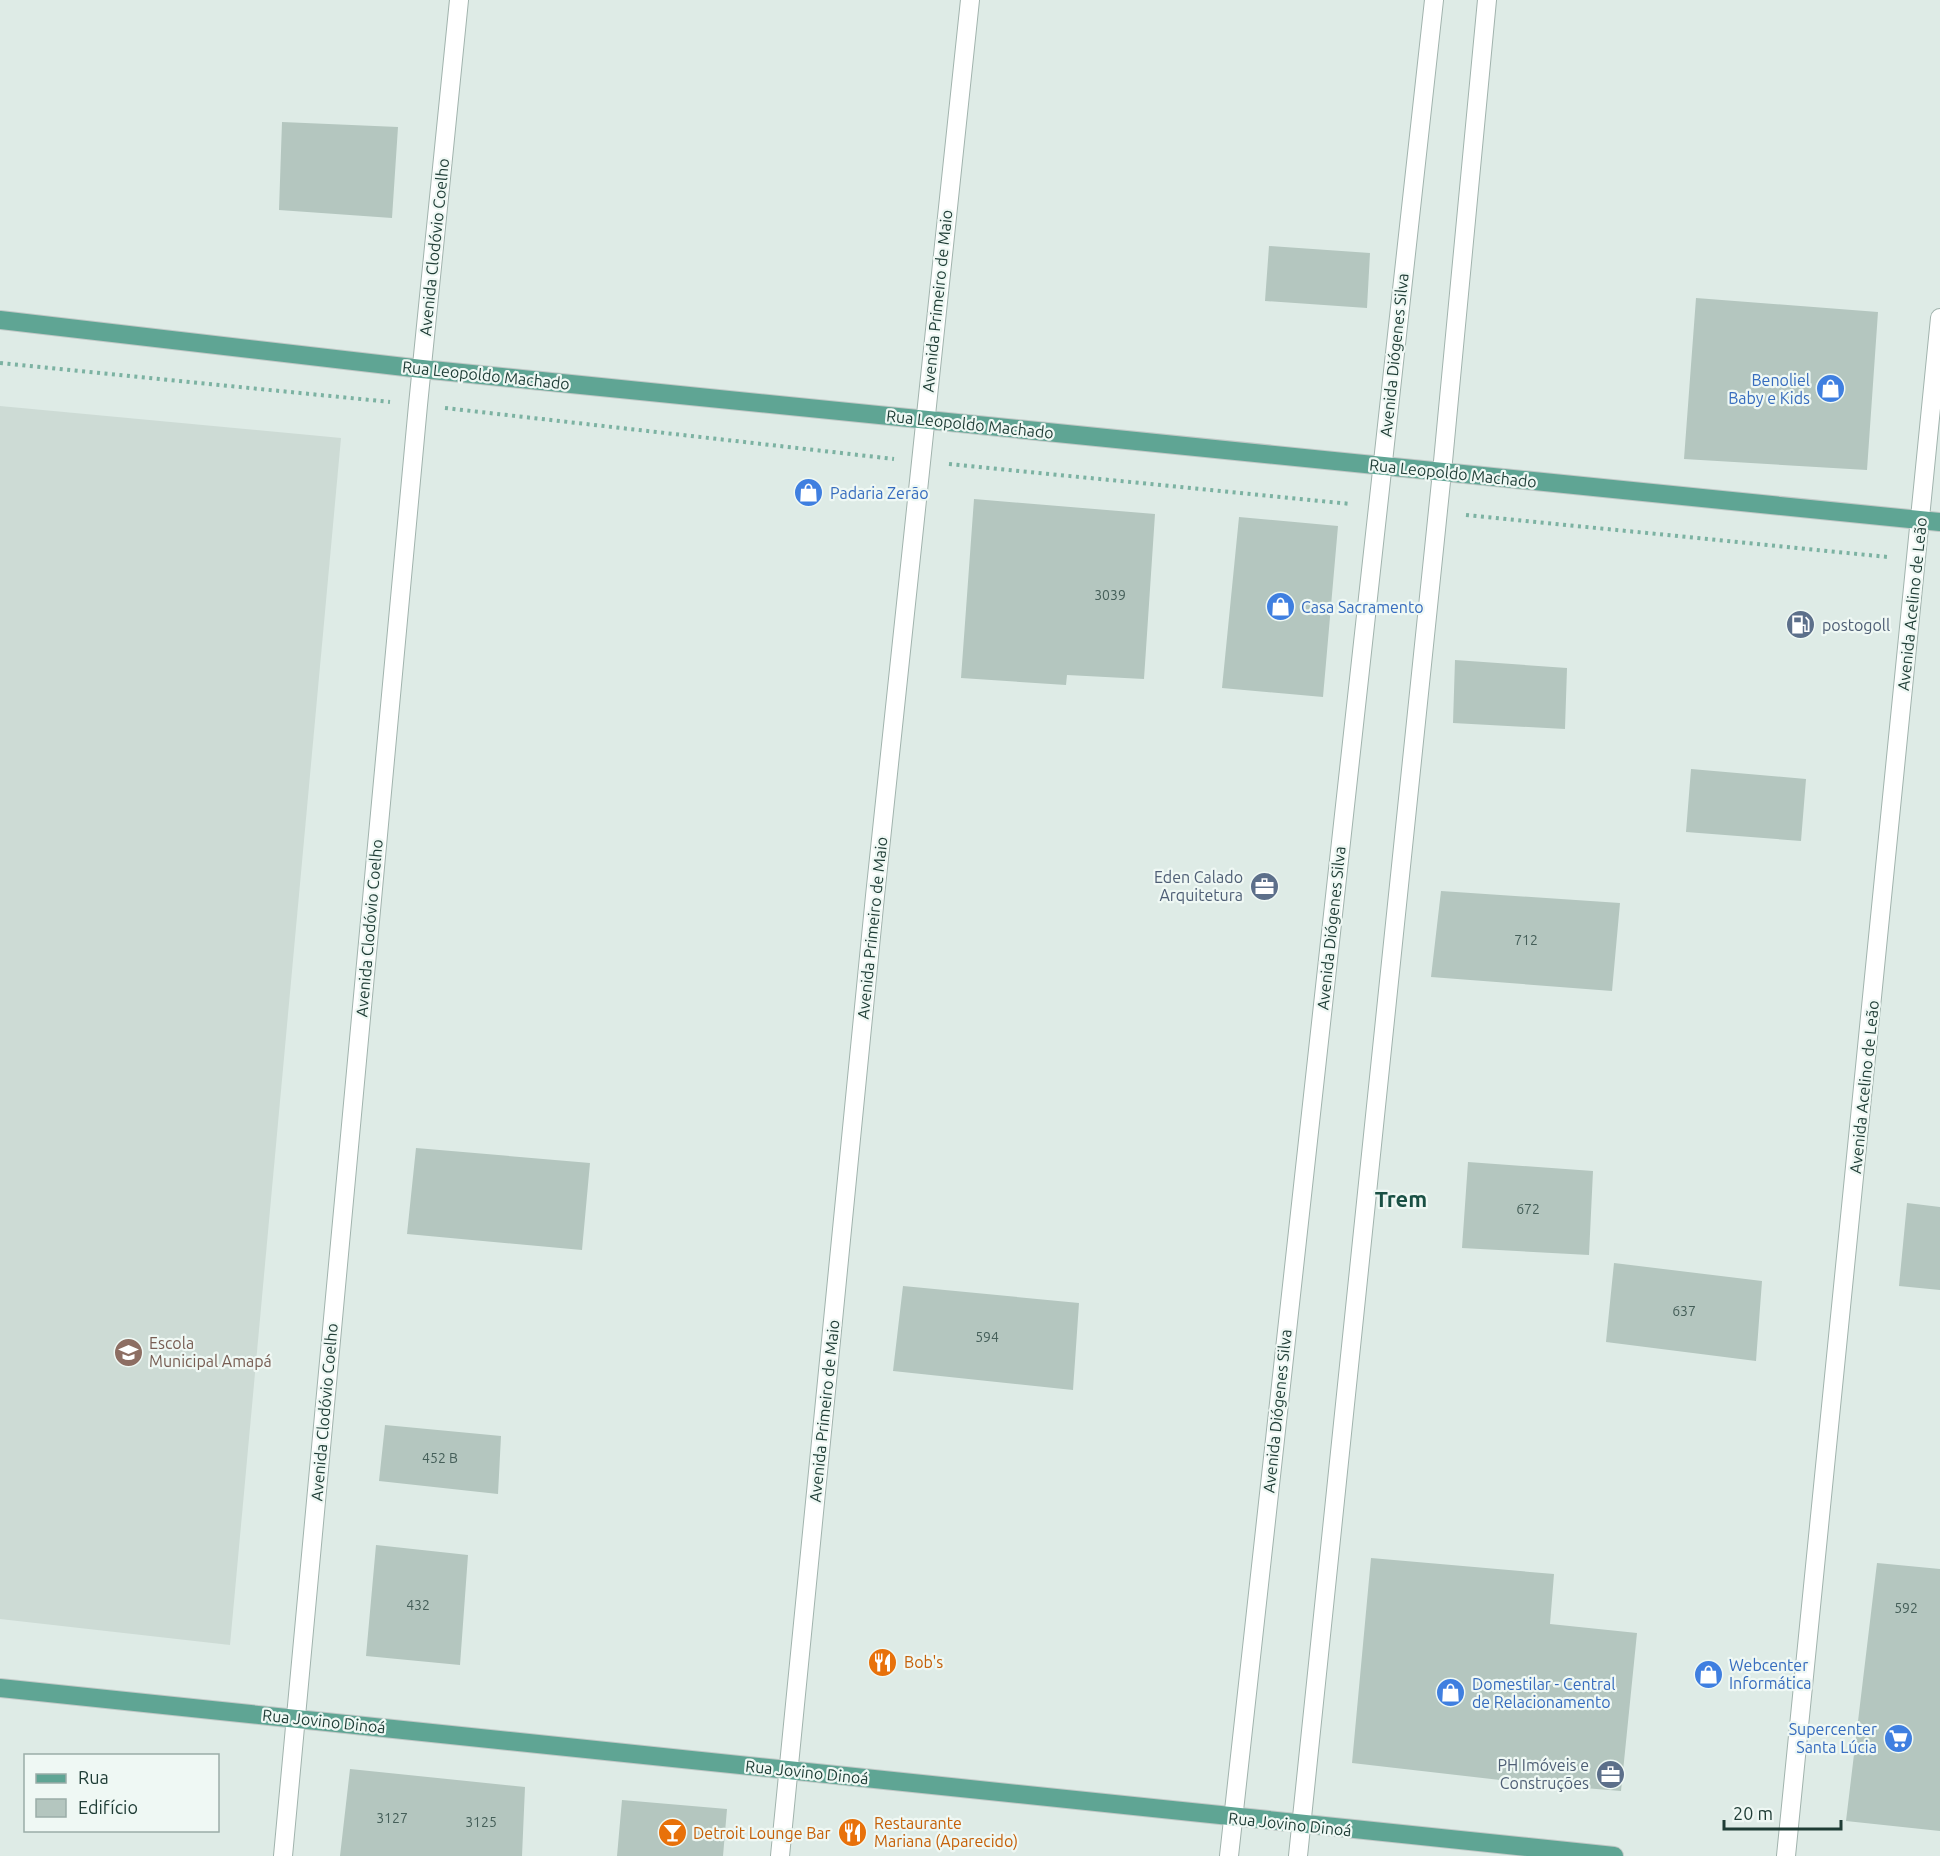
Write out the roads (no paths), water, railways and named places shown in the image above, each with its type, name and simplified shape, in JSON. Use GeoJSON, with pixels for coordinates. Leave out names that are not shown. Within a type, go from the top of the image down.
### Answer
{"type":"FeatureCollection","features":[{"type":"Feature","properties":{"kind":"main road","name":"Rua Leopoldo Machado"},"geometry":{"type":"LineString","coordinates":[[0,320],[422,369],[1940,522]]}},
{"type":"Feature","properties":{"kind":"main road","name":"Rua Jovino Dinoá"},"geometry":{"type":"LineString","coordinates":[[0,1688],[1614,1856]]}},
{"type":"Feature","properties":{"kind":"street","name":"Avenida Clodóvio Coelho"},"geometry":{"type":"LineString","coordinates":[[283,1856],[418,405],[459,0]]}},
{"type":"Feature","properties":{"kind":"street","name":"Avenida Primeiro de Maio"},"geometry":{"type":"LineString","coordinates":[[780,1856],[925,419],[970,0]]}},
{"type":"Feature","properties":{"kind":"street","name":"Avenida Diógenes Silva"},"geometry":{"type":"LineString","coordinates":[[1229,1856],[1434,0]]}},
{"type":"Feature","properties":{"kind":"street"},"geometry":{"type":"LineString","coordinates":[[1298,1856],[1442,472],[1487,0]]}},
{"type":"Feature","properties":{"kind":"street","name":"Avenida Acelino de Leão"},"geometry":{"type":"LineString","coordinates":[[1786,1856],[1940,318]]}},
{"type":"Feature","properties":{"kind":"place","name":"Benoliel Baby e Kids"},"geometry":{"type":"Point","coordinates":[1831,389]}},
{"type":"Feature","properties":{"kind":"place","name":"Padaria Zerão"},"geometry":{"type":"Point","coordinates":[809,493]}},
{"type":"Feature","properties":{"kind":"place","name":"Casa Sacramento"},"geometry":{"type":"Point","coordinates":[1280,607]}},
{"type":"Feature","properties":{"kind":"place","name":"postogoll"},"geometry":{"type":"Point","coordinates":[1801,625]}},
{"type":"Feature","properties":{"kind":"place","name":"Eden Calado Arquitetura"},"geometry":{"type":"Point","coordinates":[1264,886]}},
{"type":"Feature","properties":{"kind":"place","name":"Escola Municipal Amapá"},"geometry":{"type":"Point","coordinates":[128,1352]}},
{"type":"Feature","properties":{"kind":"place","name":"Bob's"},"geometry":{"type":"Point","coordinates":[883,1662]}},
{"type":"Feature","properties":{"kind":"place","name":"Webcenter Informática"},"geometry":{"type":"Point","coordinates":[1708,1674]}},
{"type":"Feature","properties":{"kind":"place","name":"Domestilar - Central de Relacionamento"},"geometry":{"type":"Point","coordinates":[1451,1693]}},
{"type":"Feature","properties":{"kind":"place","name":"Supercenter Santa Lúcia"},"geometry":{"type":"Point","coordinates":[1898,1738]}},
{"type":"Feature","properties":{"kind":"place","name":"PH Imóveis e Construções"},"geometry":{"type":"Point","coordinates":[1610,1774]}},
{"type":"Feature","properties":{"kind":"place","name":"Restaurante Mariana (Aparecido)"},"geometry":{"type":"Point","coordinates":[853,1832]}},
{"type":"Feature","properties":{"kind":"place","name":"Detroit Lounge Bar"},"geometry":{"type":"Point","coordinates":[672,1833]}},
{"type":"Feature","properties":{"kind":"district","name":"Trem"},"geometry":{"type":"Point","coordinates":[1401,1198]}}]}
